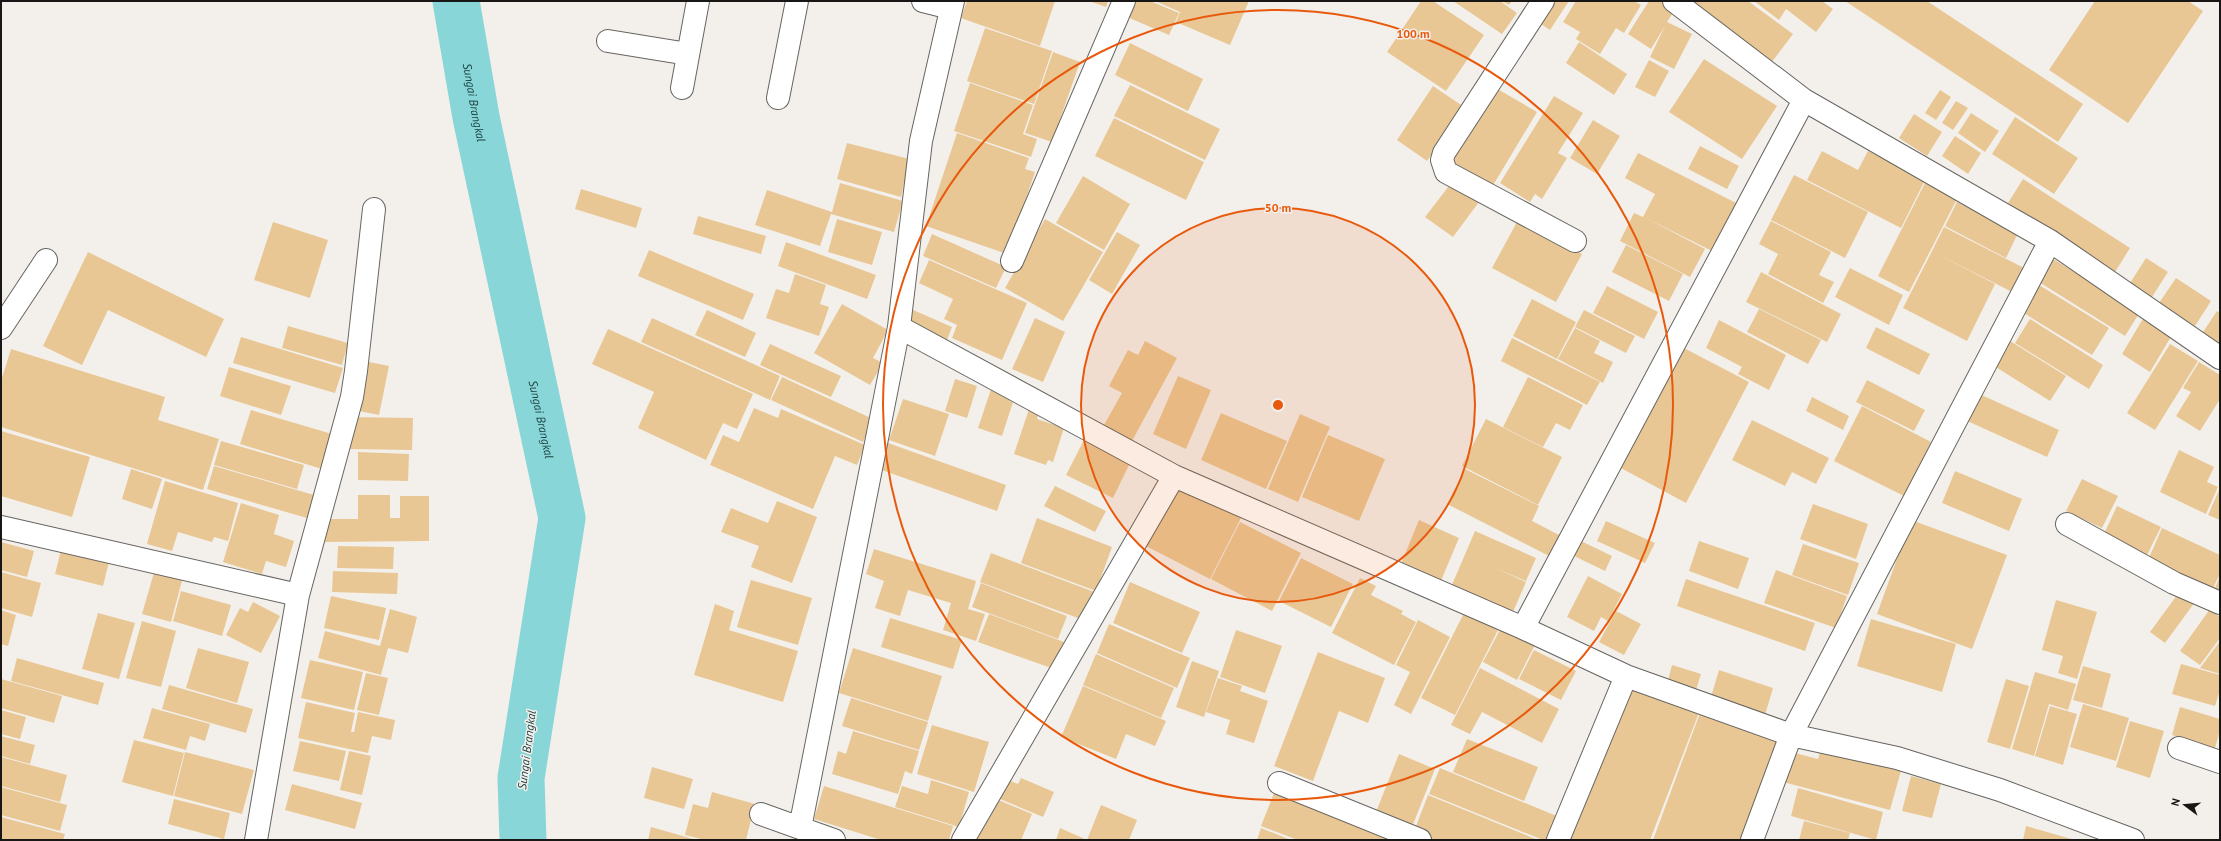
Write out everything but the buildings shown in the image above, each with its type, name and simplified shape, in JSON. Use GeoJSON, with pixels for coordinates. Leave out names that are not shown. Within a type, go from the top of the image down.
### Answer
{"type":"FeatureCollection","features":[{"type":"Feature","properties":{"kind":"street"},"geometry":{"type":"LineString","coordinates":[[682,88],[698,1]]}},
{"type":"Feature","properties":{"kind":"street"},"geometry":{"type":"LineString","coordinates":[[778,98],[796,1]]}},
{"type":"Feature","properties":{"kind":"street"},"geometry":{"type":"LineString","coordinates":[[1012,261],[1124,1]]}},
{"type":"Feature","properties":{"kind":"street"},"geometry":{"type":"LineString","coordinates":[[1543,1],[1444,153],[1443,167],[1446,172],[1575,241]]}},
{"type":"Feature","properties":{"kind":"street"},"geometry":{"type":"LineString","coordinates":[[1674,1],[1804,100],[2050,241],[2220,358]]}},
{"type":"Feature","properties":{"kind":"street"},"geometry":{"type":"LineString","coordinates":[[800,828],[899,327],[938,3]]}},
{"type":"Feature","properties":{"kind":"street"},"geometry":{"type":"LineString","coordinates":[[608,41],[688,54]]}},
{"type":"Feature","properties":{"kind":"street"},"geometry":{"type":"LineString","coordinates":[[1522,628],[1804,100]]}},
{"type":"Feature","properties":{"kind":"street"},"geometry":{"type":"LineString","coordinates":[[256,840],[298,595],[352,397],[374,209]]}},
{"type":"Feature","properties":{"kind":"street"},"geometry":{"type":"LineString","coordinates":[[1752,840],[1791,735],[2050,241]]}},
{"type":"Feature","properties":{"kind":"street"},"geometry":{"type":"LineString","coordinates":[[1,328],[46,260]]}},
{"type":"Feature","properties":{"kind":"street"},"geometry":{"type":"LineString","coordinates":[[899,327],[1174,476],[1522,628],[1626,676],[1791,735],[1897,758],[1948,773],[2000,790],[2133,840]]}},
{"type":"Feature","properties":{"kind":"street"},"geometry":{"type":"LineString","coordinates":[[962,840],[1174,476]]}},
{"type":"Feature","properties":{"kind":"street"},"geometry":{"type":"LineString","coordinates":[[2067,524],[2174,583],[2220,604]]}},
{"type":"Feature","properties":{"kind":"street"},"geometry":{"type":"LineString","coordinates":[[1,528],[298,595]]}},
{"type":"Feature","properties":{"kind":"street"},"geometry":{"type":"LineString","coordinates":[[1558,840],[1626,676]]}},
{"type":"Feature","properties":{"kind":"street"},"geometry":{"type":"LineString","coordinates":[[2179,748],[2220,762]]}},
{"type":"Feature","properties":{"kind":"street"},"geometry":{"type":"LineString","coordinates":[[1279,783],[1420,840]]}},
{"type":"Feature","properties":{"kind":"street"},"geometry":{"type":"LineString","coordinates":[[761,814],[834,840]]}},
{"type":"Feature","properties":{"kind":"waterway","name":"Sungai Brangkal"},"geometry":{"type":"LineString","coordinates":[[456,1],[476,117],[562,518],[521,778],[523,840]]}}]}
